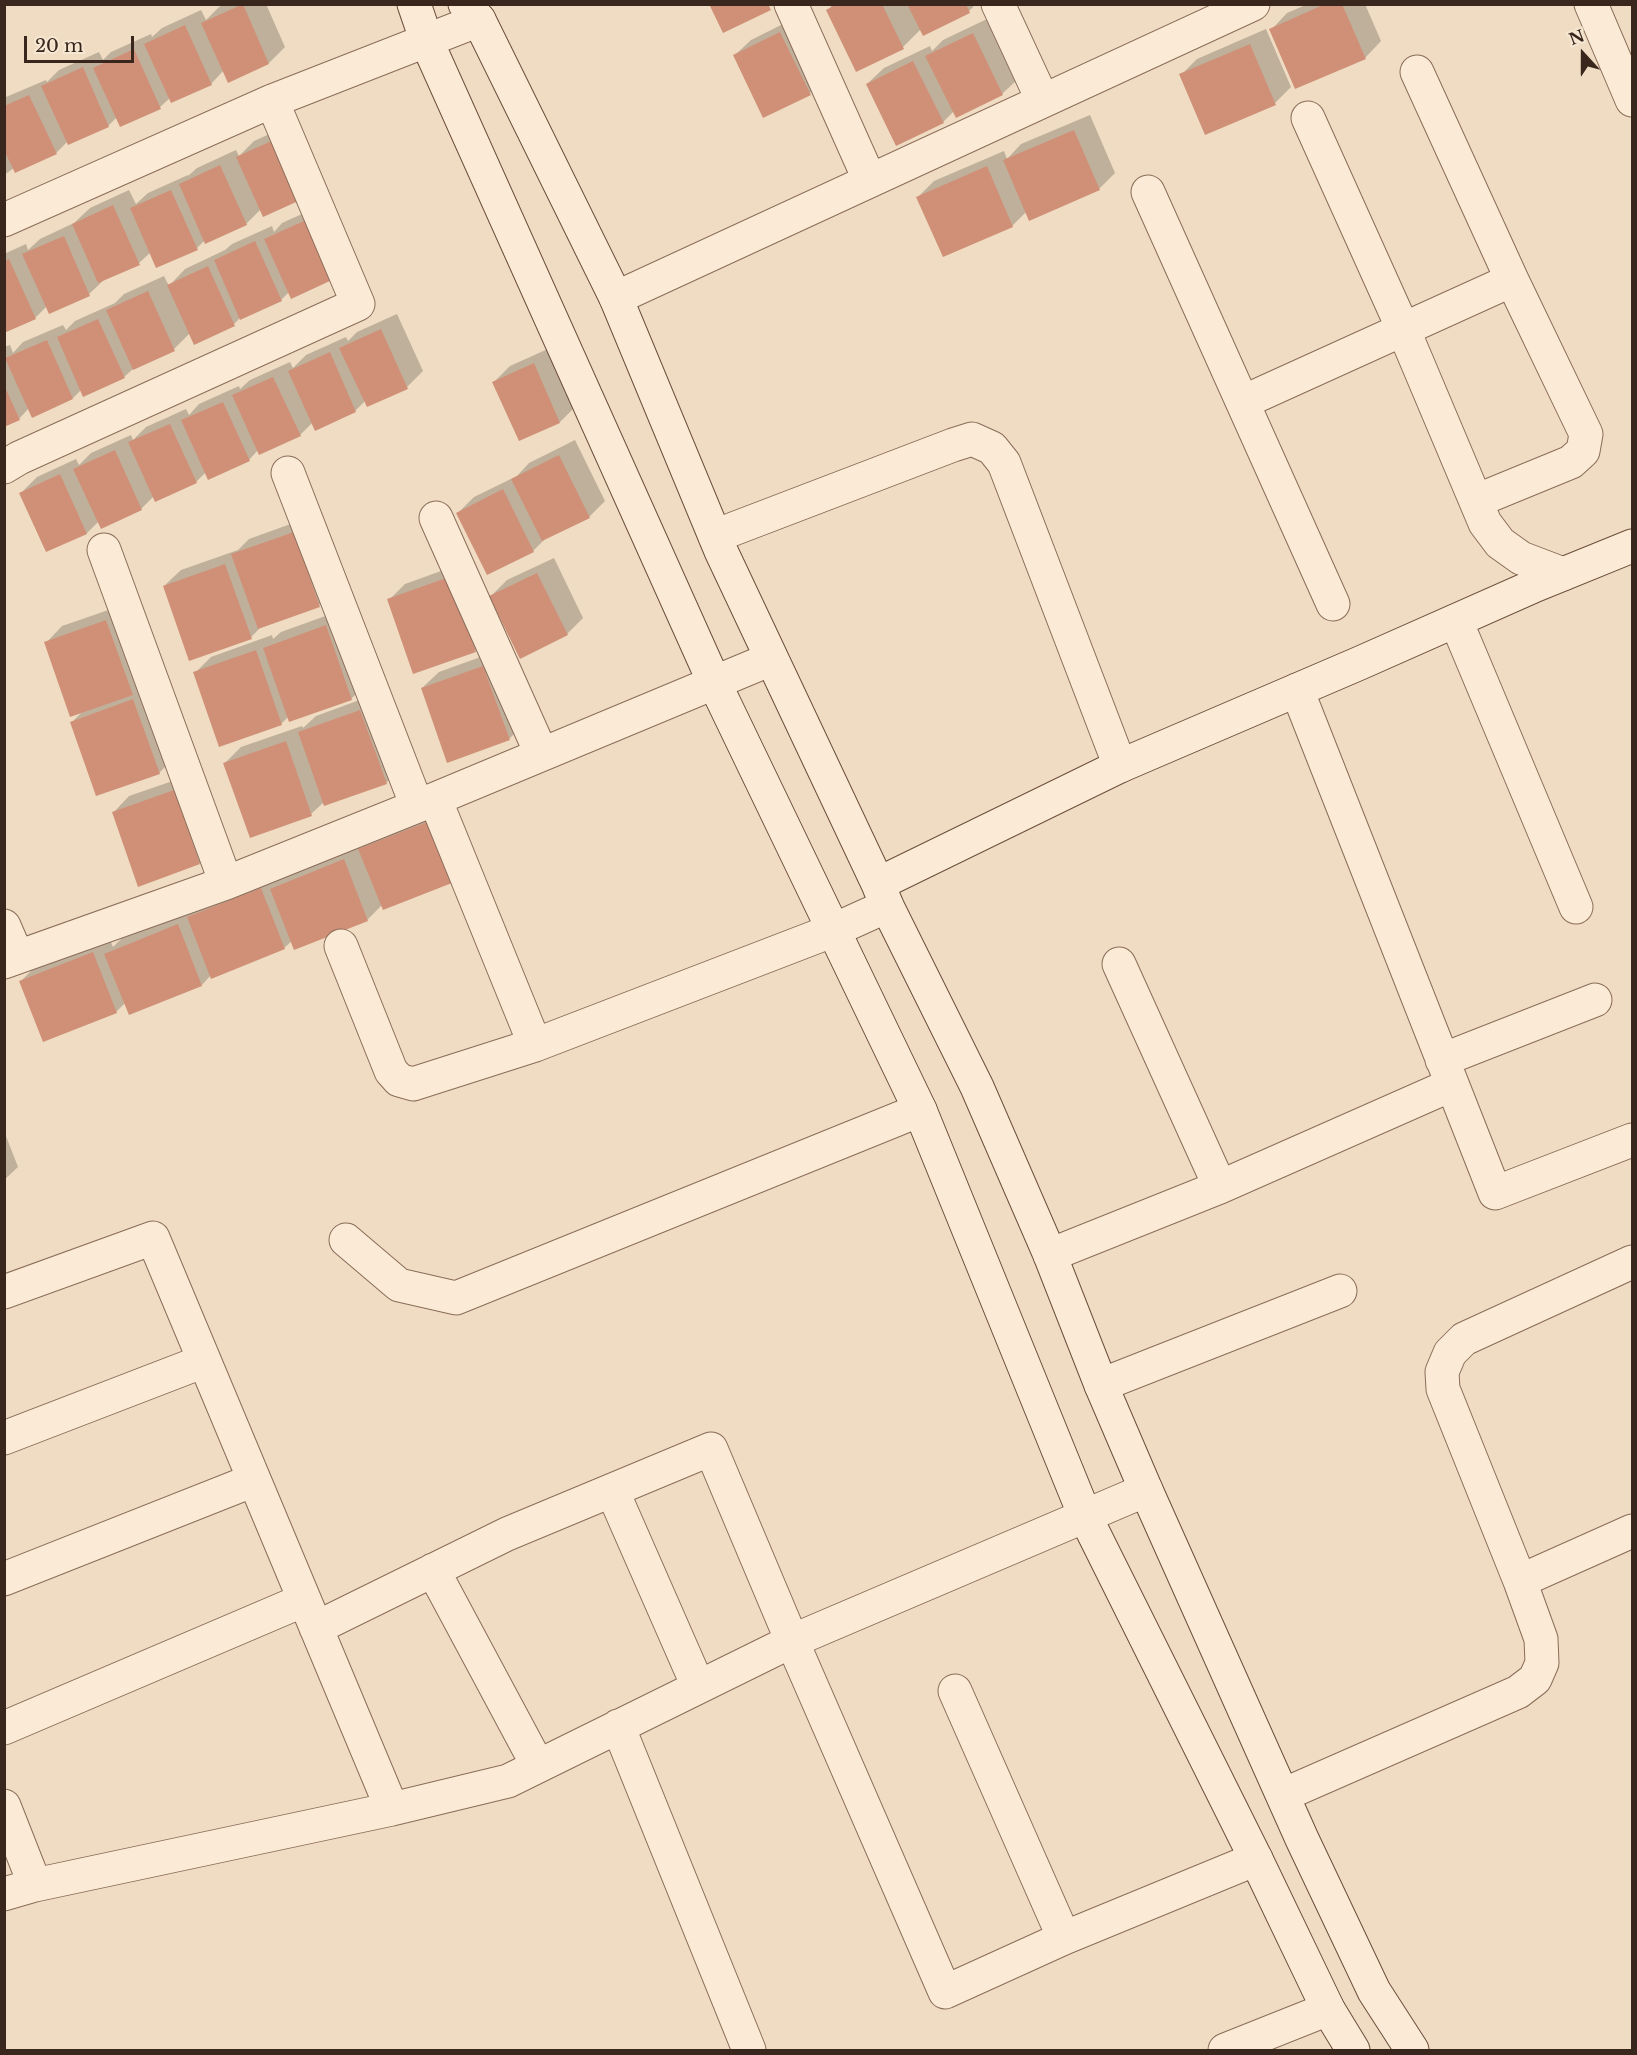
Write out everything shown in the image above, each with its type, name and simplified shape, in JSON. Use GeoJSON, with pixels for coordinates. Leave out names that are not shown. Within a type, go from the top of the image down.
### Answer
{"type":"FeatureCollection","features":[{"type":"Feature","properties":{"kind":"street"},"geometry":{"type":"LineString","coordinates":[[414,4],[427,42],[714,682],[920,1110],[1085,1516],[1328,2009],[1353,2050]]}},
{"type":"Feature","properties":{"kind":"street"},"geometry":{"type":"LineString","coordinates":[[791,4],[870,181]]}},
{"type":"Feature","properties":{"kind":"street"},"geometry":{"type":"LineString","coordinates":[[998,4],[1043,101]]}},
{"type":"Feature","properties":{"kind":"street"},"geometry":{"type":"LineString","coordinates":[[615,298],[1253,4]]}},
{"type":"Feature","properties":{"kind":"street"},"geometry":{"type":"LineString","coordinates":[[1591,4],[1632,100]]}},
{"type":"Feature","properties":{"kind":"street"},"geometry":{"type":"LineString","coordinates":[[4,220],[272,101],[427,42],[472,12],[615,298],[715,536],[882,895],[977,1087],[1050,1255],[1101,1385],[1146,1490],[1282,1796],[1374,1991],[1412,2050]]}},
{"type":"Feature","properties":{"kind":"street"},"geometry":{"type":"LineString","coordinates":[[1417,72],[1512,280],[1586,434],[1583,451],[1571,462],[1476,501]]}},
{"type":"Feature","properties":{"kind":"street"},"geometry":{"type":"LineString","coordinates":[[4,467],[19,458],[358,304],[272,101]]}},
{"type":"Feature","properties":{"kind":"street"},"geometry":{"type":"LineString","coordinates":[[1308,118],[1404,331],[1485,524],[1500,543],[1521,558],[1563,574]]}},
{"type":"Feature","properties":{"kind":"street"},"geometry":{"type":"LineString","coordinates":[[1148,192],[1333,604]]}},
{"type":"Feature","properties":{"kind":"street"},"geometry":{"type":"LineString","coordinates":[[1243,402],[1404,331],[1512,280]]}},
{"type":"Feature","properties":{"kind":"street"},"geometry":{"type":"LineString","coordinates":[[715,536],[953,445],[972,439],[992,448],[1004,463],[1120,766]]}},
{"type":"Feature","properties":{"kind":"street"},"geometry":{"type":"LineString","coordinates":[[288,473],[426,802],[535,1045]]}},
{"type":"Feature","properties":{"kind":"street"},"geometry":{"type":"LineString","coordinates":[[436,518],[541,753]]}},
{"type":"Feature","properties":{"kind":"street"},"geometry":{"type":"LineString","coordinates":[[341,946],[391,1071],[399,1080],[413,1084],[535,1045],[834,930],[882,895],[1120,766],[1632,546]]}},
{"type":"Feature","properties":{"kind":"street"},"geometry":{"type":"LineString","coordinates":[[104,550],[226,883]]}},
{"type":"Feature","properties":{"kind":"street"},"geometry":{"type":"LineString","coordinates":[[1455,621],[1576,907]]}},
{"type":"Feature","properties":{"kind":"street"},"geometry":{"type":"LineString","coordinates":[[4,926],[11,959],[226,883],[771,658]]}},
{"type":"Feature","properties":{"kind":"street"},"geometry":{"type":"LineString","coordinates":[[1297,690],[1495,1193],[1632,1140]]}},
{"type":"Feature","properties":{"kind":"street"},"geometry":{"type":"LineString","coordinates":[[1119,964],[1220,1187]]}},
{"type":"Feature","properties":{"kind":"street"},"geometry":{"type":"LineString","coordinates":[[1050,1255],[1220,1187],[1446,1072],[1595,1000]]}},
{"type":"Feature","properties":{"kind":"street"},"geometry":{"type":"LineString","coordinates":[[346,1240],[399,1285],[456,1298],[920,1110]]}},
{"type":"Feature","properties":{"kind":"street"},"geometry":{"type":"LineString","coordinates":[[4,1292],[153,1238],[392,1809]]}},
{"type":"Feature","properties":{"kind":"street"},"geometry":{"type":"LineString","coordinates":[[1282,1796],[1518,1692],[1535,1679],[1542,1663],[1541,1639],[1443,1389],[1442,1372],[1450,1353],[1464,1339],[1632,1262]]}},
{"type":"Feature","properties":{"kind":"street"},"geometry":{"type":"LineString","coordinates":[[1101,1385],[1340,1291]]}},
{"type":"Feature","properties":{"kind":"street"},"geometry":{"type":"LineString","coordinates":[[4,1438],[204,1361]]}},
{"type":"Feature","properties":{"kind":"street"},"geometry":{"type":"LineString","coordinates":[[4,1728],[433,1570],[507,1534],[711,1449],[945,1992],[1064,1938],[1256,1859]]}},
{"type":"Feature","properties":{"kind":"street"},"geometry":{"type":"LineString","coordinates":[[4,1579],[254,1480]]}},
{"type":"Feature","properties":{"kind":"street"},"geometry":{"type":"LineString","coordinates":[[612,1490],[698,1686]]}},
{"type":"Feature","properties":{"kind":"street"},"geometry":{"type":"LineString","coordinates":[[4,1894],[35,1885],[392,1809],[508,1781],[792,1641],[1146,1490]]}},
{"type":"Feature","properties":{"kind":"street"},"geometry":{"type":"LineString","coordinates":[[1520,1581],[1632,1531]]}},
{"type":"Feature","properties":{"kind":"street"},"geometry":{"type":"LineString","coordinates":[[433,1570],[538,1766]]}},
{"type":"Feature","properties":{"kind":"street"},"geometry":{"type":"LineString","coordinates":[[955,1691],[1064,1938]]}},
{"type":"Feature","properties":{"kind":"street"},"geometry":{"type":"LineString","coordinates":[[618,1726],[749,2050]]}},
{"type":"Feature","properties":{"kind":"street"},"geometry":{"type":"LineString","coordinates":[[4,1806],[35,1885]]}},
{"type":"Feature","properties":{"kind":"street"},"geometry":{"type":"LineString","coordinates":[[1225,2050],[1328,2009]]}},
{"type":"Feature","properties":{"kind":"building"},"geometry":{"type":"Polygon","coordinates":[[[243,4],[269,64],[228,83],[201,23],[243,4]]]}},
{"type":"Feature","properties":{"kind":"building"},"geometry":{"type":"Polygon","coordinates":[[[709,4],[768,4],[771,10],[723,33],[709,4]]]}},
{"type":"Feature","properties":{"kind":"building"},"geometry":{"type":"Polygon","coordinates":[[[837,4],[882,4],[904,49],[856,72],[826,10],[837,4]]]}},
{"type":"Feature","properties":{"kind":"building"},"geometry":{"type":"Polygon","coordinates":[[[907,4],[966,4],[970,13],[923,36],[907,4]]]}},
{"type":"Feature","properties":{"kind":"building"},"geometry":{"type":"Polygon","coordinates":[[[1325,4],[1342,4],[1366,59],[1295,89],[1269,29],[1325,4]]]}},
{"type":"Feature","properties":{"kind":"building"},"geometry":{"type":"Polygon","coordinates":[[[185,25],[212,85],[171,103],[144,44],[185,25]]]}},
{"type":"Feature","properties":{"kind":"building"},"geometry":{"type":"Polygon","coordinates":[[[780,32],[811,95],[763,118],[733,55],[780,32]]]}},
{"type":"Feature","properties":{"kind":"building"},"geometry":{"type":"Polygon","coordinates":[[[973,33],[1003,95],[956,118],[925,56],[973,33]]]}},
{"type":"Feature","properties":{"kind":"building"},"geometry":{"type":"Polygon","coordinates":[[[1250,44],[1276,105],[1205,135],[1179,74],[1250,44]]]}},
{"type":"Feature","properties":{"kind":"building"},"geometry":{"type":"Polygon","coordinates":[[[134,49],[161,109],[120,127],[93,68],[134,49]]]}},
{"type":"Feature","properties":{"kind":"building"},"geometry":{"type":"Polygon","coordinates":[[[913,61],[944,123],[896,146],[866,84],[913,61]]]}},
{"type":"Feature","properties":{"kind":"building"},"geometry":{"type":"Polygon","coordinates":[[[83,67],[109,127],[68,145],[41,86],[83,67]]]}},
{"type":"Feature","properties":{"kind":"building"},"geometry":{"type":"Polygon","coordinates":[[[29,95],[57,154],[15,173],[4,150],[4,106],[29,95]]]}},
{"type":"Feature","properties":{"kind":"building"},"geometry":{"type":"Polygon","coordinates":[[[1074,130],[1100,190],[1029,221],[1003,160],[1074,130]]]}},
{"type":"Feature","properties":{"kind":"building"},"geometry":{"type":"Polygon","coordinates":[[[278,138],[305,198],[263,217],[236,157],[278,138]]]}},
{"type":"Feature","properties":{"kind":"building"},"geometry":{"type":"Polygon","coordinates":[[[220,165],[247,225],[205,244],[179,184],[220,165]]]}},
{"type":"Feature","properties":{"kind":"building"},"geometry":{"type":"Polygon","coordinates":[[[987,166],[1013,227],[943,257],[916,197],[987,166]]]}},
{"type":"Feature","properties":{"kind":"building"},"geometry":{"type":"Polygon","coordinates":[[[171,190],[198,250],[156,268],[130,208],[171,190]]]}},
{"type":"Feature","properties":{"kind":"building"},"geometry":{"type":"Polygon","coordinates":[[[113,205],[140,265],[98,283],[72,224],[113,205]]]}},
{"type":"Feature","properties":{"kind":"building"},"geometry":{"type":"Polygon","coordinates":[[[306,220],[332,280],[291,299],[264,239],[306,220]]]}},
{"type":"Feature","properties":{"kind":"building"},"geometry":{"type":"Polygon","coordinates":[[[64,236],[90,296],[49,314],[22,254],[64,236]]]}},
{"type":"Feature","properties":{"kind":"building"},"geometry":{"type":"Polygon","coordinates":[[[255,241],[282,301],[240,320],[214,260],[255,241]]]}},
{"type":"Feature","properties":{"kind":"building"},"geometry":{"type":"Polygon","coordinates":[[[9,259],[36,319],[4,333],[4,261],[9,259]]]}},
{"type":"Feature","properties":{"kind":"building"},"geometry":{"type":"Polygon","coordinates":[[[208,266],[235,326],[194,345],[167,285],[208,266]]]}},
{"type":"Feature","properties":{"kind":"building"},"geometry":{"type":"Polygon","coordinates":[[[148,291],[175,351],[133,370],[106,310],[148,291]]]}},
{"type":"Feature","properties":{"kind":"building"},"geometry":{"type":"Polygon","coordinates":[[[98,319],[125,378],[83,397],[57,337],[98,319]]]}},
{"type":"Feature","properties":{"kind":"building"},"geometry":{"type":"Polygon","coordinates":[[[381,329],[408,389],[367,407],[339,348],[381,329]]]}},
{"type":"Feature","properties":{"kind":"building"},"geometry":{"type":"Polygon","coordinates":[[[47,340],[73,399],[32,418],[5,358],[47,340]]]}},
{"type":"Feature","properties":{"kind":"building"},"geometry":{"type":"Polygon","coordinates":[[[330,352],[356,412],[315,431],[288,371],[330,352]]]}},
{"type":"Feature","properties":{"kind":"building"},"geometry":{"type":"Polygon","coordinates":[[[534,363],[560,423],[519,441],[492,382],[534,363]]]}},
{"type":"Feature","properties":{"kind":"building"},"geometry":{"type":"Polygon","coordinates":[[[273,377],[301,436],[259,455],[232,395],[273,377]]]}},
{"type":"Feature","properties":{"kind":"building"},"geometry":{"type":"Polygon","coordinates":[[[4,385],[20,420],[4,427],[4,385]]]}},
{"type":"Feature","properties":{"kind":"building"},"geometry":{"type":"Polygon","coordinates":[[[223,402],[250,461],[208,480],[181,420],[223,402]]]}},
{"type":"Feature","properties":{"kind":"building"},"geometry":{"type":"Polygon","coordinates":[[[170,424],[197,483],[155,502],[128,442],[170,424]]]}},
{"type":"Feature","properties":{"kind":"building"},"geometry":{"type":"Polygon","coordinates":[[[115,450],[142,510],[101,529],[73,469],[115,450]]]}},
{"type":"Feature","properties":{"kind":"building"},"geometry":{"type":"Polygon","coordinates":[[[559,455],[590,518],[542,541],[511,479],[559,455]]]}},
{"type":"Feature","properties":{"kind":"building"},"geometry":{"type":"Polygon","coordinates":[[[60,474],[87,534],[46,552],[19,493],[60,474]]]}},
{"type":"Feature","properties":{"kind":"building"},"geometry":{"type":"Polygon","coordinates":[[[503,489],[534,552],[487,575],[456,513],[503,489]]]}},
{"type":"Feature","properties":{"kind":"building"},"geometry":{"type":"Polygon","coordinates":[[[294,532],[320,607],[258,629],[231,554],[294,532]]]}},
{"type":"Feature","properties":{"kind":"building"},"geometry":{"type":"Polygon","coordinates":[[[225,564],[252,639],[189,661],[163,586],[225,564]]]}},
{"type":"Feature","properties":{"kind":"building"},"geometry":{"type":"Polygon","coordinates":[[[537,573],[568,635],[520,659],[489,596],[537,573]]]}},
{"type":"Feature","properties":{"kind":"building"},"geometry":{"type":"Polygon","coordinates":[[[449,577],[476,652],[413,674],[387,599],[449,577]]]}},
{"type":"Feature","properties":{"kind":"building"},"geometry":{"type":"Polygon","coordinates":[[[106,620],[133,695],[70,717],[44,642],[106,620]]]}},
{"type":"Feature","properties":{"kind":"building"},"geometry":{"type":"Polygon","coordinates":[[[326,625],[352,700],[289,722],[263,648],[326,625]]]}},
{"type":"Feature","properties":{"kind":"building"},"geometry":{"type":"Polygon","coordinates":[[[256,650],[282,725],[219,747],[193,672],[256,650]]]}},
{"type":"Feature","properties":{"kind":"building"},"geometry":{"type":"Polygon","coordinates":[[[483,666],[510,740],[447,763],[421,688],[483,666]]]}},
{"type":"Feature","properties":{"kind":"building"},"geometry":{"type":"Polygon","coordinates":[[[133,699],[160,774],[96,796],[70,722],[133,699]]]}},
{"type":"Feature","properties":{"kind":"building"},"geometry":{"type":"Polygon","coordinates":[[[360,710],[387,784],[324,806],[298,732],[360,710]]]}},
{"type":"Feature","properties":{"kind":"building"},"geometry":{"type":"Polygon","coordinates":[[[286,741],[312,816],[250,838],[223,763],[286,741]]]}},
{"type":"Feature","properties":{"kind":"building"},"geometry":{"type":"Polygon","coordinates":[[[174,790],[200,864],[138,887],[112,812],[174,790]]]}},
{"type":"Feature","properties":{"kind":"building"},"geometry":{"type":"Polygon","coordinates":[[[432,820],[457,881],[383,910],[358,849],[432,820]]]}},
{"type":"Feature","properties":{"kind":"building"},"geometry":{"type":"Polygon","coordinates":[[[344,859],[368,921],[294,950],[270,889],[344,859]]]}},
{"type":"Feature","properties":{"kind":"building"},"geometry":{"type":"Polygon","coordinates":[[[261,888],[285,949],[211,979],[187,917],[261,888]]]}},
{"type":"Feature","properties":{"kind":"building"},"geometry":{"type":"Polygon","coordinates":[[[178,924],[202,986],[129,1015],[104,954],[178,924]]]}},
{"type":"Feature","properties":{"kind":"building"},"geometry":{"type":"Polygon","coordinates":[[[93,952],[117,1013],[43,1042],[19,981],[93,952]]]}}]}
